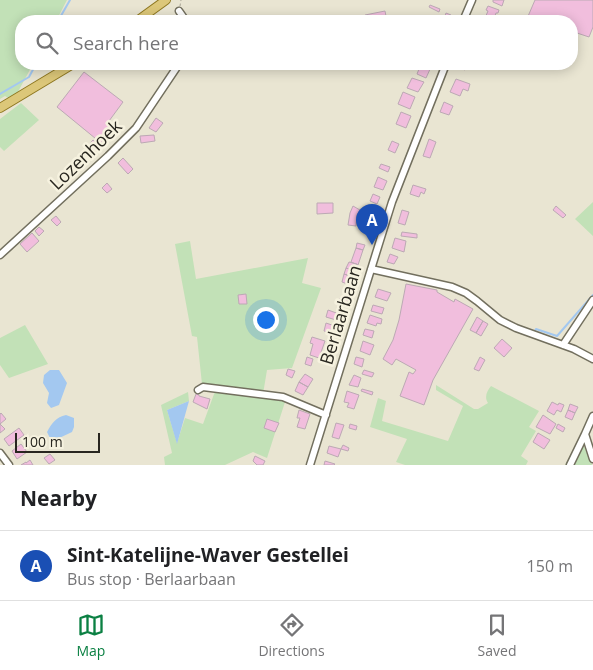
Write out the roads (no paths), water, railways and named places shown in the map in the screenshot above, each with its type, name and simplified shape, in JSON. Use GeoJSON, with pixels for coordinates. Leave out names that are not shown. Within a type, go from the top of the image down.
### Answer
{"type":"FeatureCollection","features":[{"type":"Feature","properties":{"kind":"main road"},"geometry":{"type":"LineString","coordinates":[[145,15],[166,0]]}},
{"type":"Feature","properties":{"kind":"main road"},"geometry":{"type":"LineString","coordinates":[[0,108],[63,70]]}},
{"type":"Feature","properties":{"kind":"street"},"geometry":{"type":"LineString","coordinates":[[466,15],[472,0]]}},
{"type":"Feature","properties":{"kind":"street"},"geometry":{"type":"LineString","coordinates":[[179,11],[182,15]]}},
{"type":"Feature","properties":{"kind":"street","name":"Lozenhoek"},"geometry":{"type":"LineString","coordinates":[[0,255],[136,128],[175,70]]}},
{"type":"Feature","properties":{"kind":"street","name":"Berlaarbaan"},"geometry":{"type":"LineString","coordinates":[[310,465],[371,269],[407,162],[444,70]]}},
{"type":"Feature","properties":{"kind":"street"},"geometry":{"type":"LineString","coordinates":[[371,269],[452,287],[477,301],[500,320],[593,359]]}},
{"type":"Feature","properties":{"kind":"street"},"geometry":{"type":"LineString","coordinates":[[563,345],[593,300]]}},
{"type":"Feature","properties":{"kind":"street"},"geometry":{"type":"LineString","coordinates":[[198,390],[203,387],[283,397],[326,416]]}},
{"type":"Feature","properties":{"kind":"street"},"geometry":{"type":"LineString","coordinates":[[570,465],[593,416]]}},
{"type":"Feature","properties":{"kind":"street"},"geometry":{"type":"LineString","coordinates":[[585,434],[593,459]]}},
{"type":"Feature","properties":{"kind":"street"},"geometry":{"type":"LineString","coordinates":[[0,453],[9,465]]}},
{"type":"Feature","properties":{"kind":"water"},"geometry":{"type":"Polygon","coordinates":[[[50,370],[59,370],[67,383],[59,405],[51,408],[47,403],[49,393],[43,383],[44,375],[50,370]]]}},
{"type":"Feature","properties":{"kind":"water"},"geometry":{"type":"Polygon","coordinates":[[[189,401],[177,444],[167,410],[189,401]]]}},
{"type":"Feature","properties":{"kind":"water"},"geometry":{"type":"Polygon","coordinates":[[[66,415],[74,418],[72,432],[55,440],[50,438],[47,432],[51,426],[57,419],[66,415]]]}},
{"type":"Feature","properties":{"kind":"waterway"},"geometry":{"type":"LineString","coordinates":[[61,15],[70,0]]}},
{"type":"Feature","properties":{"kind":"waterway"},"geometry":{"type":"LineString","coordinates":[[0,94],[29,77],[33,70]]}},
{"type":"Feature","properties":{"kind":"waterway"},"geometry":{"type":"LineString","coordinates":[[534,332],[536,329],[557,336],[593,295]]}},
{"type":"Feature","properties":{"kind":"place","name":"Sint-Katelijne-Waver Gestellei"},"geometry":{"type":"Point","coordinates":[372,245]}}]}
